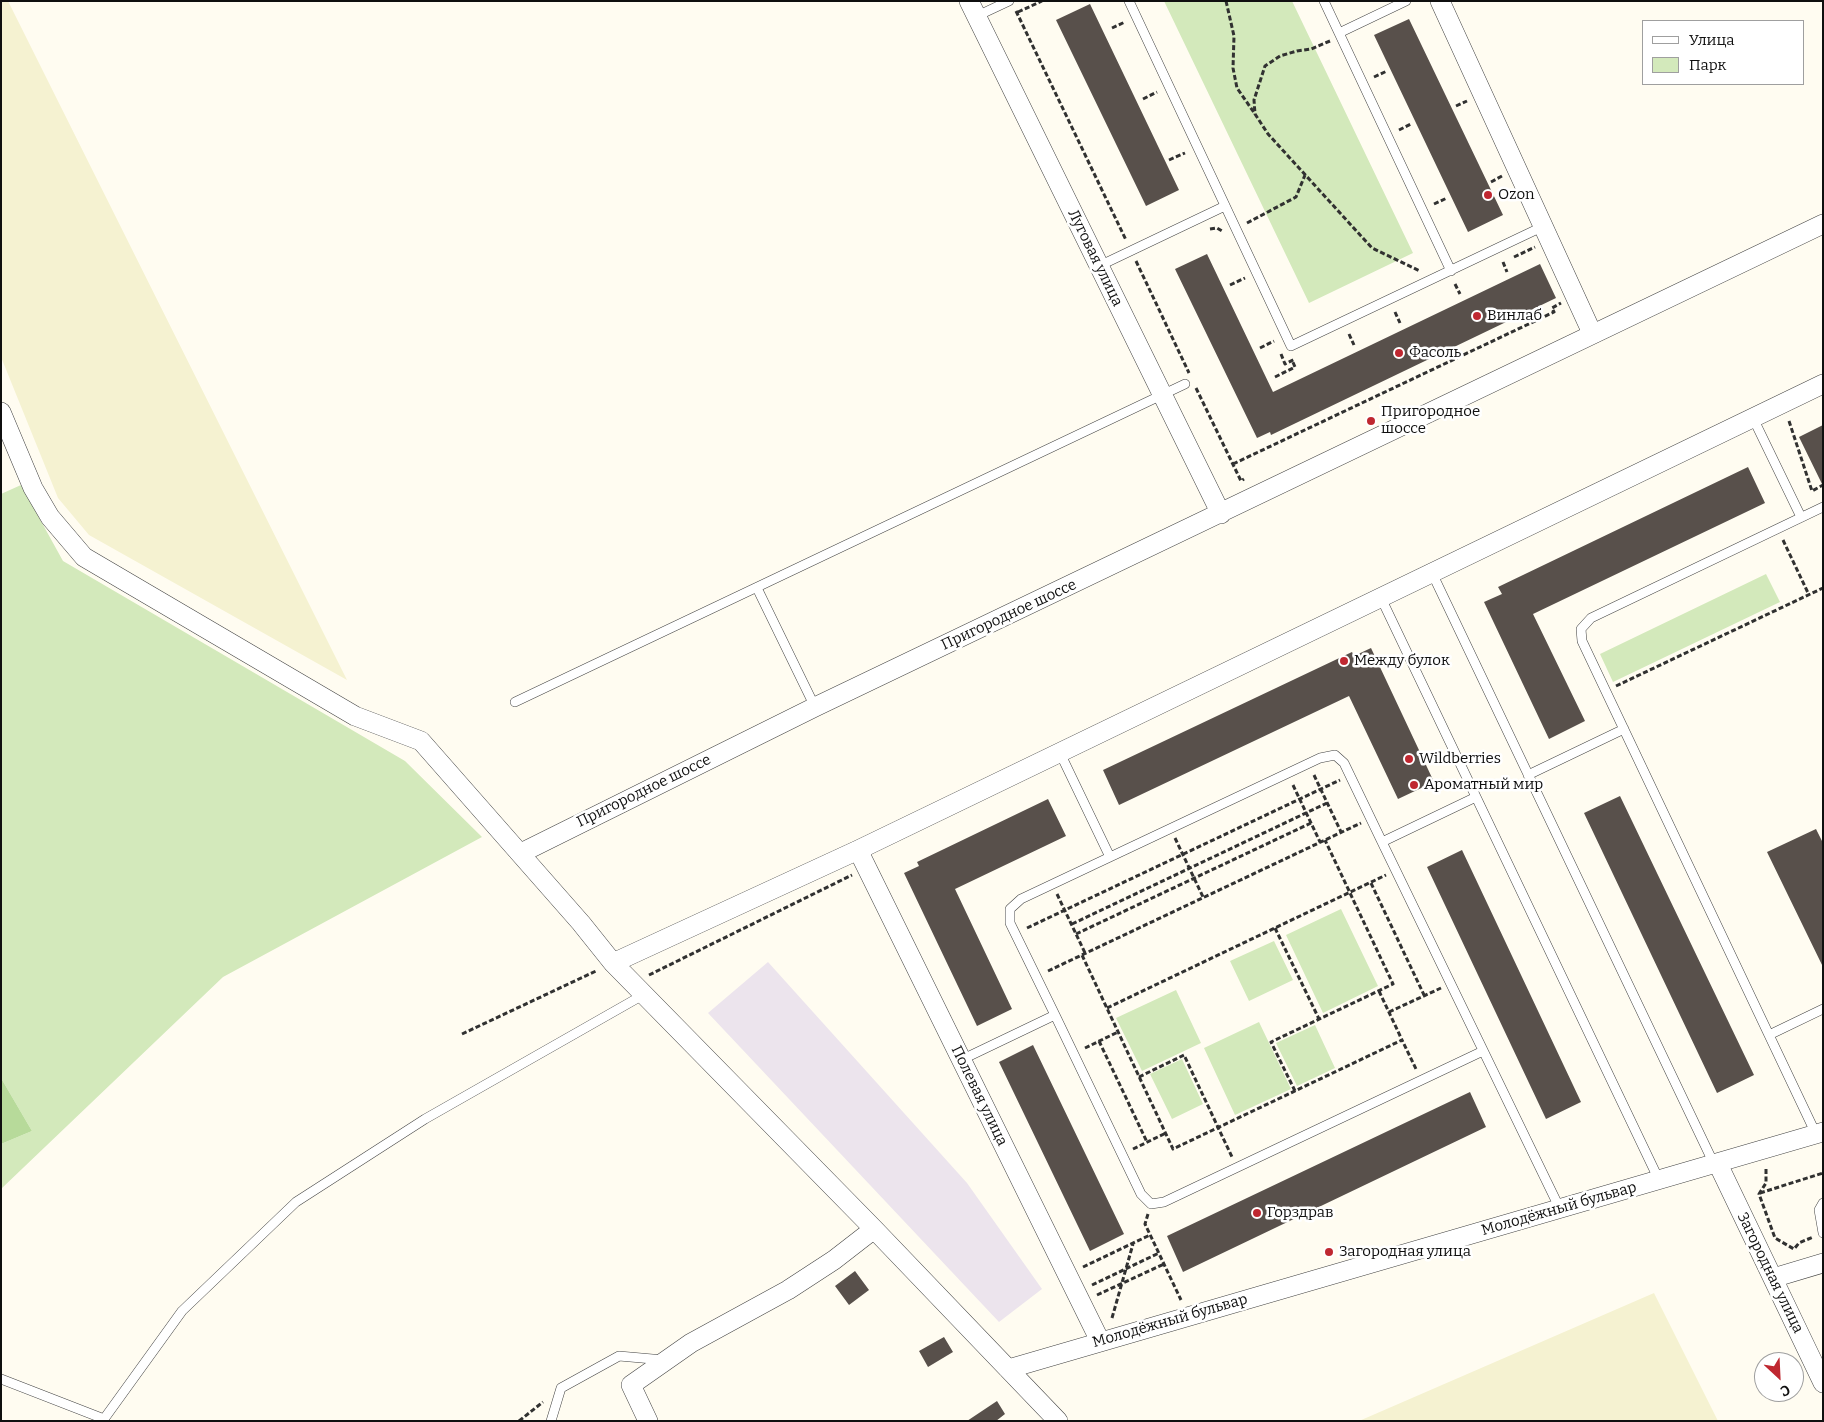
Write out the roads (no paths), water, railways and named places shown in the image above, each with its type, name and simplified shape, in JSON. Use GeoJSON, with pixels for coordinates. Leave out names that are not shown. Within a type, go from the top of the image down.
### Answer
{"type":"FeatureCollection","features":[{"type":"Feature","properties":{"kind":"street"},"geometry":{"type":"LineString","coordinates":[[1440,1],[1592,333]]}},
{"type":"Feature","properties":{"kind":"street","name":"Луговая улица"},"geometry":{"type":"LineString","coordinates":[[973,9],[1221,514]]}},
{"type":"Feature","properties":{"kind":"street","name":"Пригородное шоссе"},"geometry":{"type":"LineString","coordinates":[[521,853],[815,707],[1221,514],[1592,333],[1823,224]]}},
{"type":"Feature","properties":{"kind":"street"},"geometry":{"type":"LineString","coordinates":[[612,963],[858,850],[1823,384]]}},
{"type":"Feature","properties":{"kind":"street"},"geometry":{"type":"LineString","coordinates":[[1,412],[33,488],[46,510],[84,557],[355,716],[421,741],[582,923],[612,963],[874,1229],[1058,1421]]}},
{"type":"Feature","properties":{"kind":"street","name":"Полевая улица"},"geometry":{"type":"LineString","coordinates":[[858,850],[1100,1341]]}},
{"type":"Feature","properties":{"kind":"street","name":"Молодёжный бульвар"},"geometry":{"type":"LineString","coordinates":[[1008,1368],[1820,1133]]}},
{"type":"Feature","properties":{"kind":"street","name":"Загородная улица"},"geometry":{"type":"LineString","coordinates":[[1716,1164],[1823,1383]]}},
{"type":"Feature","properties":{"kind":"street"},"geometry":{"type":"LineString","coordinates":[[648,1421],[631,1385],[691,1343],[788,1290],[834,1260],[874,1229]]}},
{"type":"Feature","properties":{"kind":"street"},"geometry":{"type":"LineString","coordinates":[[1773,1278],[1823,1263]]}},
{"type":"Feature","properties":{"kind":"lane"},"geometry":{"type":"LineString","coordinates":[[1129,1],[1291,346],[1544,226]]}},
{"type":"Feature","properties":{"kind":"lane"},"geometry":{"type":"LineString","coordinates":[[1324,1],[1451,271]]}},
{"type":"Feature","properties":{"kind":"lane"},"geometry":{"type":"LineString","coordinates":[[1340,35],[1406,1]]}},
{"type":"Feature","properties":{"kind":"lane"},"geometry":{"type":"LineString","coordinates":[[973,9],[1012,4]]}},
{"type":"Feature","properties":{"kind":"lane"},"geometry":{"type":"LineString","coordinates":[[1099,266],[1225,206]]}},
{"type":"Feature","properties":{"kind":"lane"},"geometry":{"type":"LineString","coordinates":[[515,702],[1162,395],[1190,384]]}},
{"type":"Feature","properties":{"kind":"lane"},"geometry":{"type":"LineString","coordinates":[[1753,418],[1801,518]]}},
{"type":"Feature","properties":{"kind":"lane"},"geometry":{"type":"LineString","coordinates":[[1820,1133],[1769,1035],[1582,642],[1581,628],[1591,618],[1823,507]]}},
{"type":"Feature","properties":{"kind":"lane"},"geometry":{"type":"LineString","coordinates":[[1432,573],[1716,1164]]}},
{"type":"Feature","properties":{"kind":"lane"},"geometry":{"type":"LineString","coordinates":[[757,588],[815,707]]}},
{"type":"Feature","properties":{"kind":"lane"},"geometry":{"type":"LineString","coordinates":[[1381,598],[1659,1180]]}},
{"type":"Feature","properties":{"kind":"lane"},"geometry":{"type":"LineString","coordinates":[[1528,775],[1624,729]]}},
{"type":"Feature","properties":{"kind":"lane"},"geometry":{"type":"LineString","coordinates":[[1060,753],[1110,857]]}},
{"type":"Feature","properties":{"kind":"lane"},"geometry":{"type":"LineString","coordinates":[[1483,1051],[1164,1202],[1151,1204],[1140,1194],[1010,923],[1010,909],[1021,899],[1287,773],[1335,755],[1344,763],[1560,1209]]}},
{"type":"Feature","properties":{"kind":"lane"},"geometry":{"type":"LineString","coordinates":[[1382,842],[1476,798]]}},
{"type":"Feature","properties":{"kind":"lane"},"geometry":{"type":"LineString","coordinates":[[1,1380],[104,1420],[182,1311],[296,1202],[425,1119],[638,989]]}},
{"type":"Feature","properties":{"kind":"lane"},"geometry":{"type":"LineString","coordinates":[[1769,1035],[1823,1009]]}},
{"type":"Feature","properties":{"kind":"lane"},"geometry":{"type":"LineString","coordinates":[[961,1060],[1055,1015]]}},
{"type":"Feature","properties":{"kind":"lane"},"geometry":{"type":"LineString","coordinates":[[1823,1203],[1819,1210],[1823,1234]]}},
{"type":"Feature","properties":{"kind":"lane"},"geometry":{"type":"LineString","coordinates":[[551,1421],[561,1388],[619,1356],[666,1360]]}},
{"type":"Feature","properties":{"kind":"place","name":"Ozon"},"geometry":{"type":"Point","coordinates":[1488,195]}},
{"type":"Feature","properties":{"kind":"place","name":"Винлаб"},"geometry":{"type":"Point","coordinates":[1477,316]}},
{"type":"Feature","properties":{"kind":"place","name":"Фасоль"},"geometry":{"type":"Point","coordinates":[1399,353]}},
{"type":"Feature","properties":{"kind":"place","name":"Пригородное шоссе"},"geometry":{"type":"Point","coordinates":[1371,421]}},
{"type":"Feature","properties":{"kind":"place","name":"Между булок"},"geometry":{"type":"Point","coordinates":[1344,661]}},
{"type":"Feature","properties":{"kind":"place","name":"Wildberries"},"geometry":{"type":"Point","coordinates":[1409,759]}},
{"type":"Feature","properties":{"kind":"place","name":"Ароматный мир"},"geometry":{"type":"Point","coordinates":[1414,785]}},
{"type":"Feature","properties":{"kind":"place","name":"Горздрав"},"geometry":{"type":"Point","coordinates":[1257,1213]}},
{"type":"Feature","properties":{"kind":"place","name":"Загородная улица"},"geometry":{"type":"Point","coordinates":[1329,1252]}}]}
